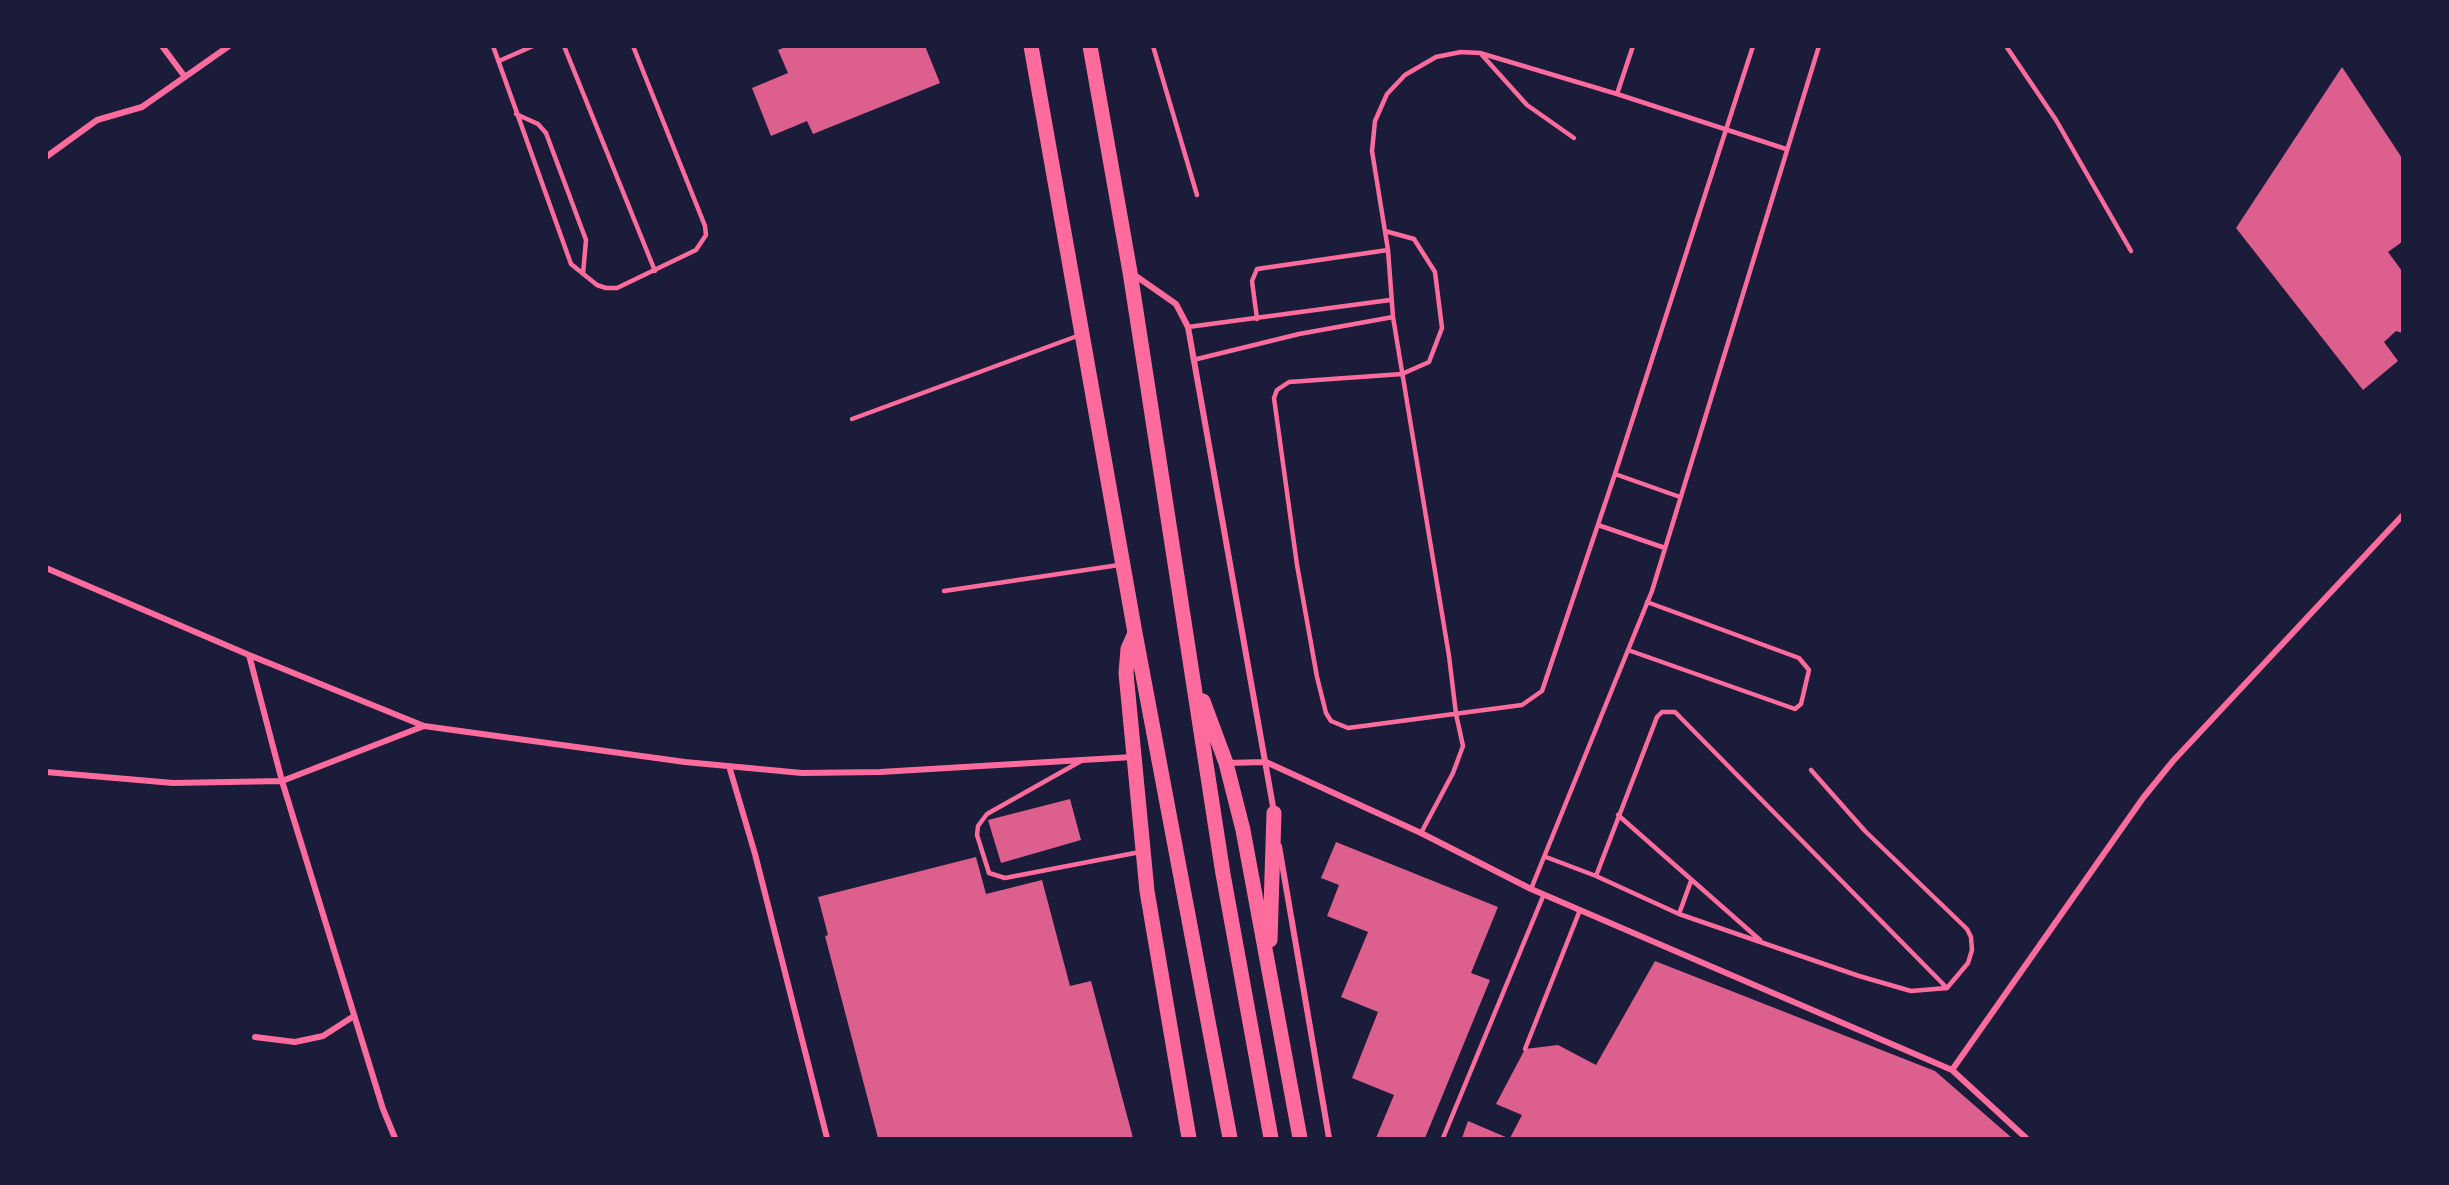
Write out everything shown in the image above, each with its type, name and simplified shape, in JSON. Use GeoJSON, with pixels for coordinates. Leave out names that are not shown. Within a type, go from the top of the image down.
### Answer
{"type":"FeatureCollection","features":[{"type":"Feature","properties":{"kind":"highway"},"geometry":{"type":"LineString","coordinates":[[1031,46],[1135,633],[1230,1138]]}},
{"type":"Feature","properties":{"kind":"highway"},"geometry":{"type":"LineString","coordinates":[[1090,46],[1130,272],[1223,874],[1271,1138]]}},
{"type":"Feature","properties":{"kind":"highway"},"geometry":{"type":"LineString","coordinates":[[1135,633],[1126,660],[1147,891],[1189,1138]]}},
{"type":"Feature","properties":{"kind":"highway"},"geometry":{"type":"LineString","coordinates":[[1191,670],[1226,764],[1243,830],[1300,1138]]}},
{"type":"Feature","properties":{"kind":"highway"},"geometry":{"type":"LineString","coordinates":[[1269,973],[1274,813]]}},
{"type":"Feature","properties":{"kind":"street"},"geometry":{"type":"LineString","coordinates":[[162,46],[184,77]]}},
{"type":"Feature","properties":{"kind":"street"},"geometry":{"type":"LineString","coordinates":[[46,158],[97,120],[142,107],[229,46]]}},
{"type":"Feature","properties":{"kind":"street"},"geometry":{"type":"LineString","coordinates":[[1130,272],[1166,295],[1180,309],[1188,327],[1266,762],[1329,1138]]}},
{"type":"Feature","properties":{"kind":"street"},"geometry":{"type":"LineString","coordinates":[[1952,1070],[2161,776],[2403,516]]}},
{"type":"Feature","properties":{"kind":"street"},"geometry":{"type":"LineString","coordinates":[[46,568],[249,655],[424,726],[729,766],[802,773],[880,772],[1134,757]]}},
{"type":"Feature","properties":{"kind":"street"},"geometry":{"type":"LineString","coordinates":[[249,655],[282,781],[354,1016],[395,1138]]}},
{"type":"Feature","properties":{"kind":"street"},"geometry":{"type":"LineString","coordinates":[[46,772],[172,783],[282,781],[424,726]]}},
{"type":"Feature","properties":{"kind":"street"},"geometry":{"type":"LineString","coordinates":[[1226,764],[1266,762],[1421,833],[1531,889],[1952,1070],[2026,1138]]}},
{"type":"Feature","properties":{"kind":"street"},"geometry":{"type":"LineString","coordinates":[[729,766],[758,865],[826,1138]]}},
{"type":"Feature","properties":{"kind":"street"},"geometry":{"type":"LineString","coordinates":[[255,1037],[295,1042],[323,1036],[354,1016]]}},
{"type":"Feature","properties":{"kind":"lane"},"geometry":{"type":"LineString","coordinates":[[493,46],[571,264],[597,285],[606,288],[617,288],[655,272],[696,250],[706,236],[705,226],[633,46]]}},
{"type":"Feature","properties":{"kind":"lane"},"geometry":{"type":"LineString","coordinates":[[499,61],[533,46]]}},
{"type":"Feature","properties":{"kind":"lane"},"geometry":{"type":"LineString","coordinates":[[564,46],[655,272]]}},
{"type":"Feature","properties":{"kind":"lane"},"geometry":{"type":"LineString","coordinates":[[1154,46],[1197,195]]}},
{"type":"Feature","properties":{"kind":"lane"},"geometry":{"type":"LineString","coordinates":[[1617,94],[1633,46]]}},
{"type":"Feature","properties":{"kind":"lane"},"geometry":{"type":"LineString","coordinates":[[1385,231],[1414,239],[1435,273],[1442,328],[1430,362],[1402,374],[1289,382],[1277,390],[1274,398],[1297,565],[1317,677],[1331,721],[1348,728],[1522,705],[1542,691],[1615,474],[1753,46]]}},
{"type":"Feature","properties":{"kind":"lane"},"geometry":{"type":"LineString","coordinates":[[1531,889],[1546,857],[1647,602],[1819,46]]}},
{"type":"Feature","properties":{"kind":"lane"},"geometry":{"type":"LineString","coordinates":[[2006,46],[2056,120],[2131,251]]}},
{"type":"Feature","properties":{"kind":"lane"},"geometry":{"type":"LineString","coordinates":[[1421,833],[1453,773],[1463,746],[1390,300],[1388,250],[1372,151],[1375,121],[1387,94],[1404,75],[1436,57],[1461,52],[1480,53],[1617,94],[1786,149]]}},
{"type":"Feature","properties":{"kind":"lane"},"geometry":{"type":"LineString","coordinates":[[1480,53],[1527,105],[1574,138]]}},
{"type":"Feature","properties":{"kind":"lane"},"geometry":{"type":"LineString","coordinates":[[516,114],[538,124],[546,133],[586,240],[583,274]]}},
{"type":"Feature","properties":{"kind":"lane"},"geometry":{"type":"LineString","coordinates":[[1257,319],[1252,281],[1257,269],[1388,250]]}},
{"type":"Feature","properties":{"kind":"lane"},"geometry":{"type":"LineString","coordinates":[[1188,327],[1390,300]]}},
{"type":"Feature","properties":{"kind":"lane"},"geometry":{"type":"LineString","coordinates":[[1193,360],[1299,334],[1393,317]]}},
{"type":"Feature","properties":{"kind":"lane"},"geometry":{"type":"LineString","coordinates":[[852,419],[1082,334]]}},
{"type":"Feature","properties":{"kind":"lane"},"geometry":{"type":"LineString","coordinates":[[1615,474],[1680,497]]}},
{"type":"Feature","properties":{"kind":"lane"},"geometry":{"type":"LineString","coordinates":[[1598,525],[1665,548]]}},
{"type":"Feature","properties":{"kind":"lane"},"geometry":{"type":"LineString","coordinates":[[944,591],[1123,564]]}},
{"type":"Feature","properties":{"kind":"lane"},"geometry":{"type":"LineString","coordinates":[[1628,650],[1795,710],[1801,704],[1809,670],[1799,658],[1647,602]]}},
{"type":"Feature","properties":{"kind":"lane"},"geometry":{"type":"LineString","coordinates":[[1596,876],[1657,717],[1662,712],[1675,711],[1947,988]]}},
{"type":"Feature","properties":{"kind":"lane"},"geometry":{"type":"LineString","coordinates":[[1081,761],[987,814],[978,826],[977,836],[988,873],[1005,878],[1143,851]]}},
{"type":"Feature","properties":{"kind":"lane"},"geometry":{"type":"LineString","coordinates":[[1546,857],[1596,876],[1679,914],[1859,976],[1911,991],[1947,988],[1968,963],[1972,950],[1971,937],[1967,929],[1864,831],[1811,770]]}},
{"type":"Feature","properties":{"kind":"lane"},"geometry":{"type":"LineString","coordinates":[[1618,815],[1763,942]]}},
{"type":"Feature","properties":{"kind":"lane"},"geometry":{"type":"LineString","coordinates":[[1679,914],[1691,881]]}},
{"type":"Feature","properties":{"kind":"lane"},"geometry":{"type":"LineString","coordinates":[[1443,1138],[1544,894]]}},
{"type":"Feature","properties":{"kind":"lane"},"geometry":{"type":"LineString","coordinates":[[1525,1049],[1580,910]]}},
{"type":"Feature","properties":{"kind":"building"},"geometry":{"type":"Polygon","coordinates":[[[788,46],[925,46],[940,83],[813,134],[807,121],[771,136],[752,88],[788,73],[778,50],[788,46]]]}},
{"type":"Feature","properties":{"kind":"building"},"geometry":{"type":"Polygon","coordinates":[[[2342,67],[2402,158],[2402,242],[2388,252],[2402,271],[2402,333],[2396,331],[2384,342],[2398,361],[2363,390],[2236,228],[2342,67]]]}},
{"type":"Feature","properties":{"kind":"building"},"geometry":{"type":"Polygon","coordinates":[[[1070,799],[1081,840],[1001,863],[988,820],[1070,799]]]}},
{"type":"Feature","properties":{"kind":"building"},"geometry":{"type":"Polygon","coordinates":[[[1336,842],[1498,907],[1471,973],[1490,980],[1425,1138],[1376,1138],[1394,1095],[1352,1078],[1378,1012],[1341,997],[1368,932],[1327,916],[1339,885],[1321,878],[1336,842]]]}},
{"type":"Feature","properties":{"kind":"building"},"geometry":{"type":"Polygon","coordinates":[[[976,857],[986,894],[1042,880],[1070,986],[1091,981],[1133,1138],[878,1138],[825,936],[828,935],[818,897],[976,857]]]}},
{"type":"Feature","properties":{"kind":"building"},"geometry":{"type":"Polygon","coordinates":[[[1655,961],[1935,1071],[2012,1138],[1510,1138],[1522,1115],[1496,1104],[1525,1049],[1558,1045],[1596,1065],[1655,961]]]}},
{"type":"Feature","properties":{"kind":"building"},"geometry":{"type":"Polygon","coordinates":[[[1468,1121],[1508,1138],[1462,1138],[1468,1121]]]}}]}
